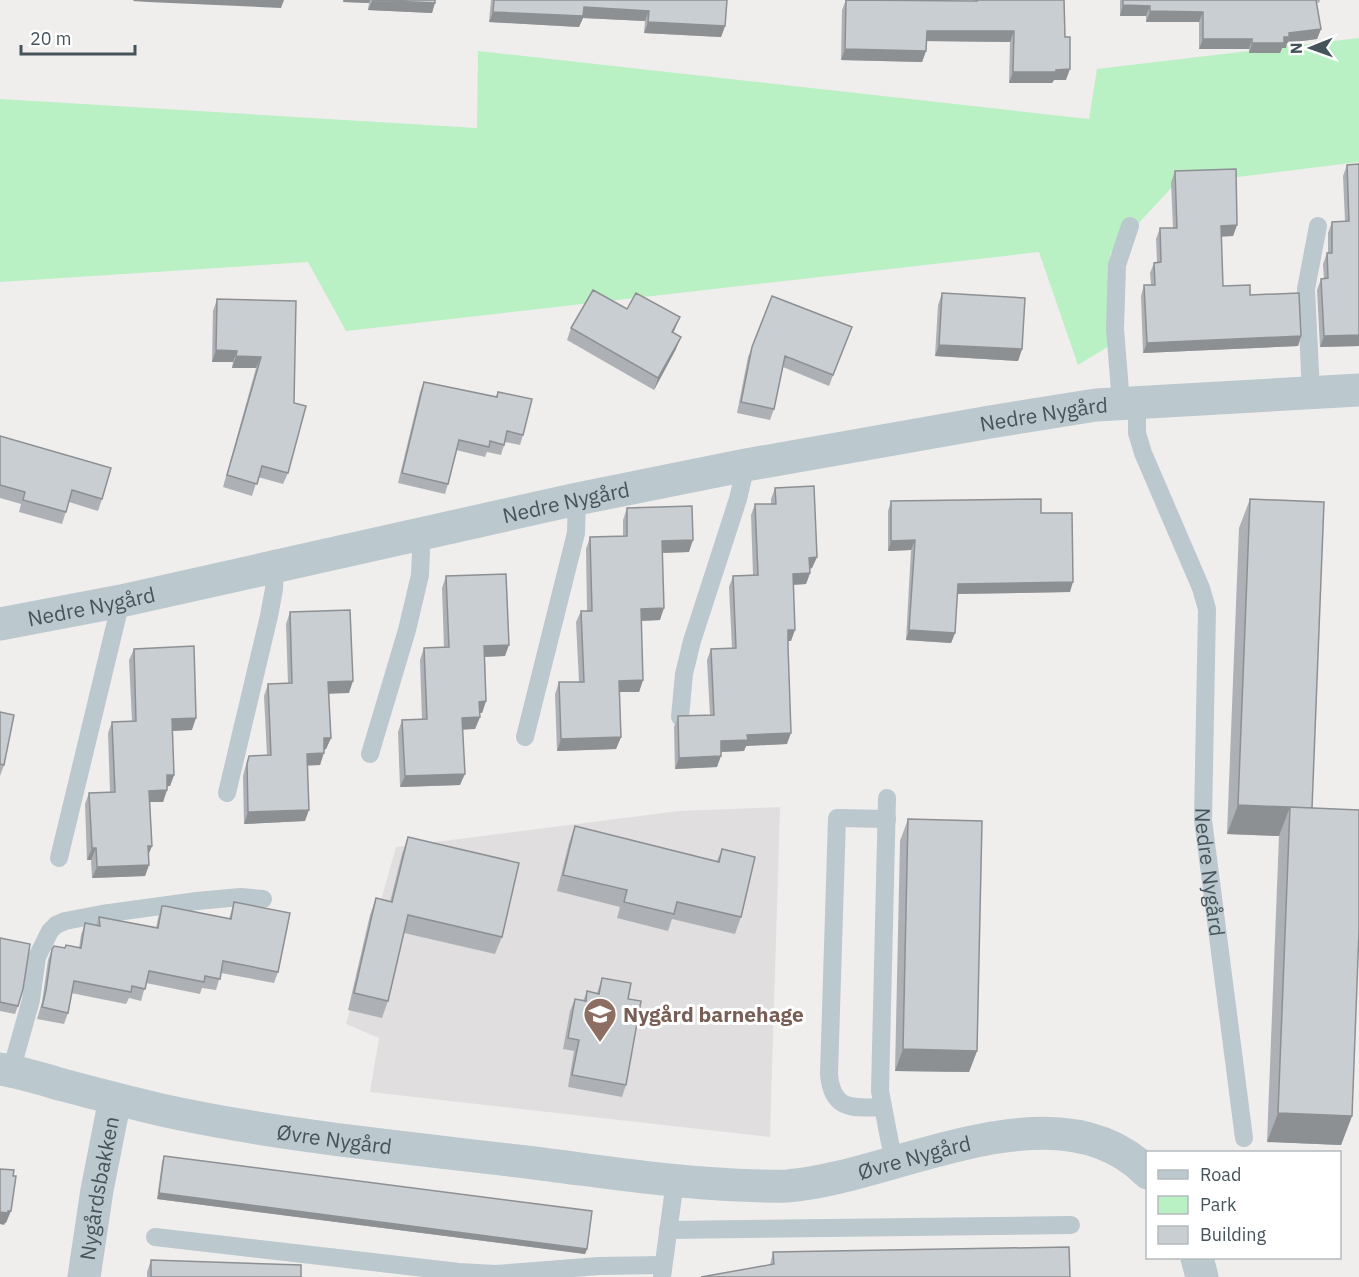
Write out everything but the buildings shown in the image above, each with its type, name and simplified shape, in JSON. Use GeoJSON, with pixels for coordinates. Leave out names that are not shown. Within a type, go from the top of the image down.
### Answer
{"type":"FeatureCollection","features":[{"type":"Feature","properties":{"kind":"street","name":"Nedre Nygård"},"geometry":{"type":"LineString","coordinates":[[0,624],[121,601],[577,499],[746,465],[990,422],[1129,402],[1359,390]]}},
{"type":"Feature","properties":{"kind":"street","name":"Øvre Nygård"},"geometry":{"type":"LineString","coordinates":[[6,1070],[115,1099],[236,1124],[336,1139],[675,1181],[748,1187],[830,1181],[998,1137],[1050,1132],[1073,1135],[1110,1147],[1129,1157],[1146,1171]]}},
{"type":"Feature","properties":{"kind":"street","name":"Nygårdsbakken"},"geometry":{"type":"LineString","coordinates":[[84,1277],[97,1190],[115,1099]]}},
{"type":"Feature","properties":{"kind":"street"},"geometry":{"type":"LineString","coordinates":[[1198,1259],[1202,1277]]}},
{"type":"Feature","properties":{"kind":"lane"},"geometry":{"type":"LineString","coordinates":[[1129,402],[1115,329],[1117,265],[1130,226]]}},
{"type":"Feature","properties":{"kind":"lane"},"geometry":{"type":"LineString","coordinates":[[1311,392],[1306,289],[1318,226]]}},
{"type":"Feature","properties":{"kind":"lane","name":"Nedre Nygård"},"geometry":{"type":"LineString","coordinates":[[1129,402],[1143,453],[1201,588],[1207,609],[1203,820],[1244,1138]]}},
{"type":"Feature","properties":{"kind":"lane"},"geometry":{"type":"LineString","coordinates":[[680,717],[684,674],[692,641],[738,499],[746,465]]}},
{"type":"Feature","properties":{"kind":"lane"},"geometry":{"type":"LineString","coordinates":[[525,737],[576,533],[577,499]]}},
{"type":"Feature","properties":{"kind":"lane"},"geometry":{"type":"LineString","coordinates":[[370,754],[407,630],[420,575],[421,551],[417,535]]}},
{"type":"Feature","properties":{"kind":"lane"},"geometry":{"type":"LineString","coordinates":[[228,793],[269,616],[275,566]]}},
{"type":"Feature","properties":{"kind":"lane"},"geometry":{"type":"LineString","coordinates":[[59,858],[121,601]]}},
{"type":"Feature","properties":{"kind":"lane"},"geometry":{"type":"LineString","coordinates":[[887,798],[880,1074],[883,1107],[896,1163]]}},
{"type":"Feature","properties":{"kind":"lane"},"geometry":{"type":"LineString","coordinates":[[883,1107],[858,1108],[839,1102],[833,1095],[829,1074],[837,818],[887,819]]}},
{"type":"Feature","properties":{"kind":"lane"},"geometry":{"type":"LineString","coordinates":[[6,1070],[30,1000],[38,957],[50,931],[56,925],[102,914],[197,901],[240,897],[263,899]]}},
{"type":"Feature","properties":{"kind":"lane"},"geometry":{"type":"LineString","coordinates":[[155,1237],[459,1274],[496,1274],[599,1266],[663,1271],[675,1181]]}},
{"type":"Feature","properties":{"kind":"lane"},"geometry":{"type":"LineString","coordinates":[[668,1230],[1071,1225]]}},
{"type":"Feature","properties":{"kind":"shaded area"},"geometry":{"type":"Polygon","coordinates":[[[780,807],[770,1137],[370,1092],[379,1038],[346,1024],[396,847],[679,811],[780,807]]]}},
{"type":"Feature","properties":{"kind":"green space"},"geometry":{"type":"Polygon","coordinates":[[[1359,38],[1359,162],[1174,185],[1110,254],[1114,343],[1078,365],[1039,252],[346,331],[308,262],[0,282],[0,99],[477,128],[478,51],[1089,119],[1097,69],[1359,38]]]}},
{"type":"Feature","properties":{"kind":"place","name":"Nygård barnehage"},"geometry":{"type":"Point","coordinates":[600,1043]}}]}
